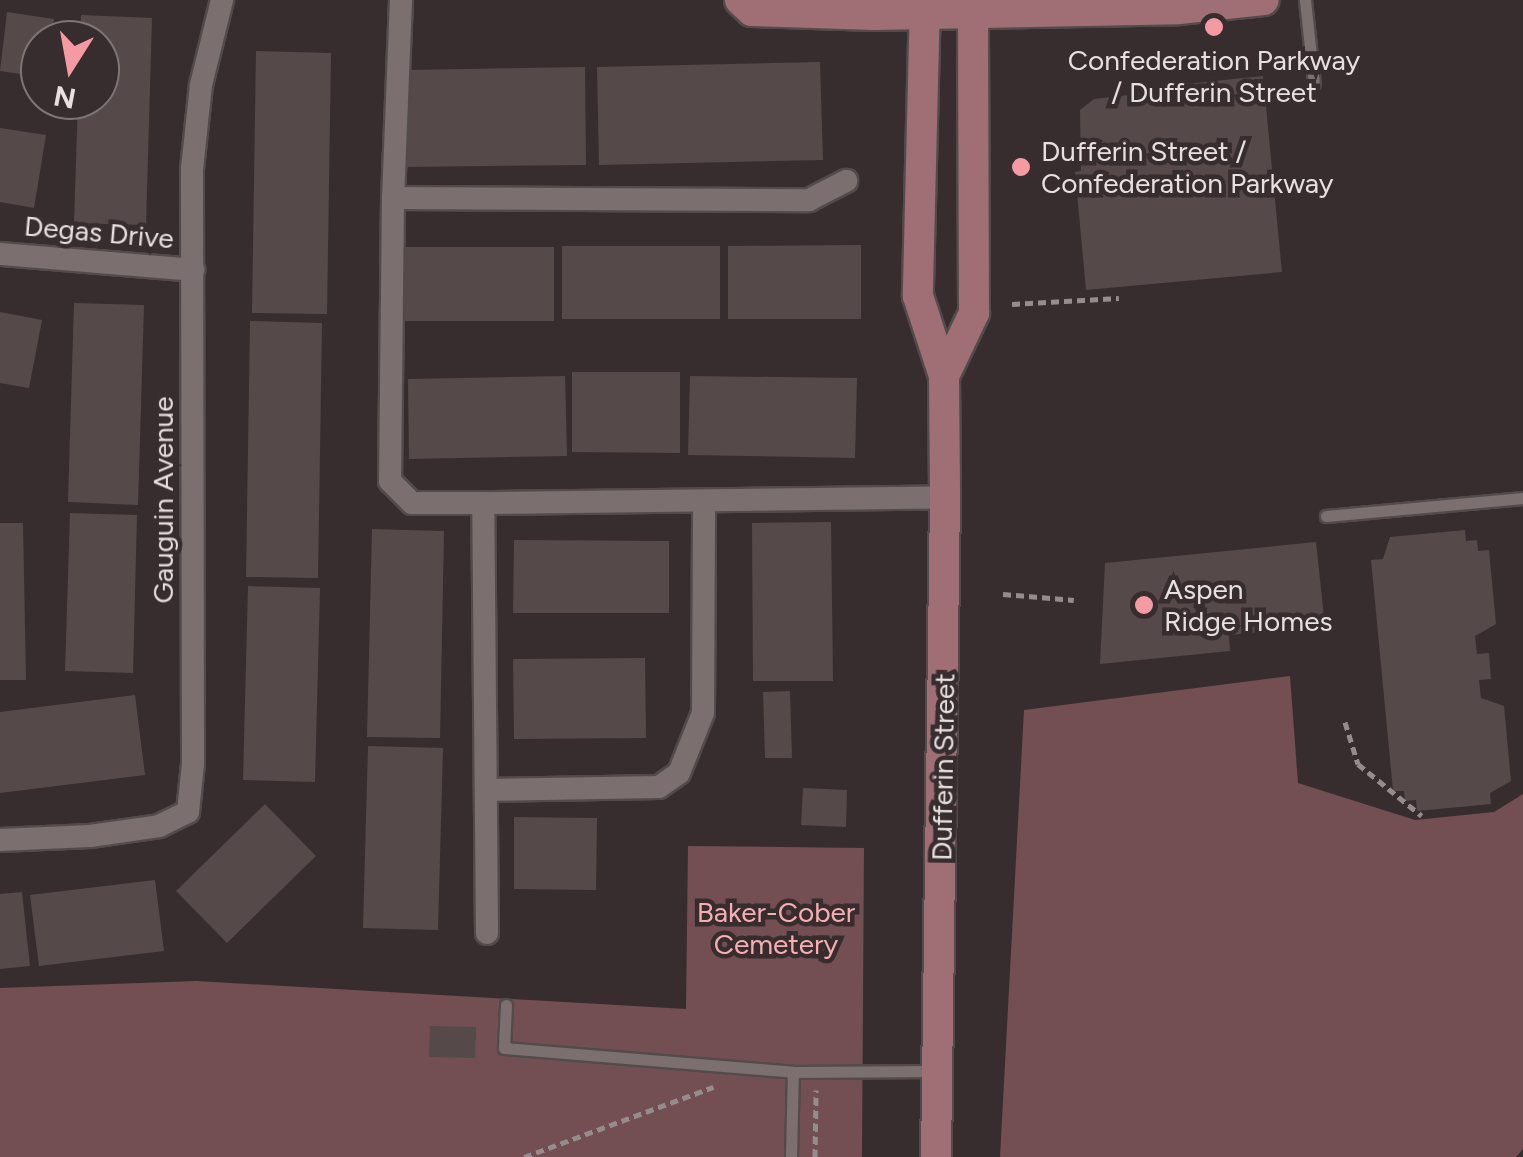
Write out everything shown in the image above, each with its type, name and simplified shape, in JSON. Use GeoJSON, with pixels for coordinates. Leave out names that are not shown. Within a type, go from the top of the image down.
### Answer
{"type":"FeatureCollection","features":[{"type":"Feature","properties":{"kind":"main road"},"geometry":{"type":"LineString","coordinates":[[740,0],[752,11],[973,6],[1179,10],[1264,0]]}},
{"type":"Feature","properties":{"kind":"main road","name":"Dufferin Street"},"geometry":{"type":"LineString","coordinates":[[944,376],[974,312],[973,6]]}},
{"type":"Feature","properties":{"kind":"main road","name":"Dufferin Street"},"geometry":{"type":"LineString","coordinates":[[925,7],[918,296],[944,376],[946,497],[936,1157]]}},
{"type":"Feature","properties":{"kind":"street","name":"Gauguin Avenue"},"geometry":{"type":"LineString","coordinates":[[0,840],[107,834],[159,826],[188,812],[193,764],[194,152],[222,0]]}},
{"type":"Feature","properties":{"kind":"street"},"geometry":{"type":"LineString","coordinates":[[401,0],[386,469],[394,490],[412,503],[946,497]]}},
{"type":"Feature","properties":{"kind":"street"},"geometry":{"type":"LineString","coordinates":[[393,198],[809,200],[846,181]]}},
{"type":"Feature","properties":{"kind":"street","name":"Degas Drive"},"geometry":{"type":"LineString","coordinates":[[0,254],[193,270]]}},
{"type":"Feature","properties":{"kind":"street"},"geometry":{"type":"LineString","coordinates":[[486,790],[659,788],[679,772],[703,713],[704,501]]}},
{"type":"Feature","properties":{"kind":"street"},"geometry":{"type":"LineString","coordinates":[[483,503],[487,933]]}},
{"type":"Feature","properties":{"kind":"lane"},"geometry":{"type":"LineString","coordinates":[[1305,0],[1314,84]]}},
{"type":"Feature","properties":{"kind":"lane"},"geometry":{"type":"LineString","coordinates":[[1326,516],[1523,498]]}},
{"type":"Feature","properties":{"kind":"lane"},"geometry":{"type":"LineString","coordinates":[[506,1005],[504,1048],[793,1072],[940,1071]]}},
{"type":"Feature","properties":{"kind":"lane"},"geometry":{"type":"LineString","coordinates":[[791,1157],[793,1072]]}},
{"type":"Feature","properties":{"kind":"path"},"geometry":{"type":"LineString","coordinates":[[1012,304],[1119,298]]}},
{"type":"Feature","properties":{"kind":"path"},"geometry":{"type":"LineString","coordinates":[[1003,594],[1074,600]]}},
{"type":"Feature","properties":{"kind":"path"},"geometry":{"type":"LineString","coordinates":[[1345,722],[1358,764],[1422,816]]}},
{"type":"Feature","properties":{"kind":"path"},"geometry":{"type":"LineString","coordinates":[[524,1157],[761,1070]]}},
{"type":"Feature","properties":{"kind":"path"},"geometry":{"type":"LineString","coordinates":[[814,1157],[817,1072]]}},
{"type":"Feature","properties":{"kind":"green space"},"geometry":{"type":"Polygon","coordinates":[[[1290,676],[1298,783],[1415,820],[1494,812],[1523,794],[1523,1149],[1516,1157],[1000,1157],[1024,710],[1290,676]]]}},
{"type":"Feature","properties":{"kind":"green space","name":"Baker-Cober Cemetery"},"geometry":{"type":"Polygon","coordinates":[[[688,846],[864,848],[862,1157],[0,1157],[0,988],[196,981],[686,1009],[688,846]]]}},
{"type":"Feature","properties":{"kind":"building"},"geometry":{"type":"Polygon","coordinates":[[[7,12],[54,19],[20,20],[20,74],[0,71],[7,12]]]}},
{"type":"Feature","properties":{"kind":"building"},"geometry":{"type":"Polygon","coordinates":[[[81,15],[152,18],[146,225],[74,223],[77,120],[120,120],[120,20],[81,20],[81,15]]]}},
{"type":"Feature","properties":{"kind":"building"},"geometry":{"type":"Polygon","coordinates":[[[256,51],[331,53],[327,314],[252,313],[256,51]]]}},
{"type":"Feature","properties":{"kind":"building"},"geometry":{"type":"Polygon","coordinates":[[[820,62],[823,160],[599,165],[597,67],[820,62]]]}},
{"type":"Feature","properties":{"kind":"building"},"geometry":{"type":"Polygon","coordinates":[[[585,67],[586,165],[406,167],[404,70],[585,67]]]}},
{"type":"Feature","properties":{"kind":"building"},"geometry":{"type":"Polygon","coordinates":[[[1263,76],[1282,272],[1086,290],[1075,172],[1081,171],[1080,110],[1094,99],[1147,93],[1147,88],[1263,76]]]}},
{"type":"Feature","properties":{"kind":"building"},"geometry":{"type":"Polygon","coordinates":[[[0,128],[46,135],[34,208],[0,202],[0,128]]]}},
{"type":"Feature","properties":{"kind":"building"},"geometry":{"type":"Polygon","coordinates":[[[861,245],[861,319],[728,319],[728,246],[861,245]]]}},
{"type":"Feature","properties":{"kind":"building"},"geometry":{"type":"Polygon","coordinates":[[[562,246],[720,246],[720,319],[562,319],[562,246]]]}},
{"type":"Feature","properties":{"kind":"building"},"geometry":{"type":"Polygon","coordinates":[[[396,247],[554,247],[554,321],[396,321],[396,247]]]}},
{"type":"Feature","properties":{"kind":"building"},"geometry":{"type":"Polygon","coordinates":[[[74,303],[144,305],[138,505],[68,502],[74,303]]]}},
{"type":"Feature","properties":{"kind":"building"},"geometry":{"type":"Polygon","coordinates":[[[0,312],[42,320],[29,388],[0,383],[0,312]]]}},
{"type":"Feature","properties":{"kind":"building"},"geometry":{"type":"Polygon","coordinates":[[[250,321],[322,323],[318,578],[246,577],[250,321]]]}},
{"type":"Feature","properties":{"kind":"building"},"geometry":{"type":"Polygon","coordinates":[[[572,372],[680,372],[680,453],[572,452],[572,372]]]}},
{"type":"Feature","properties":{"kind":"building"},"geometry":{"type":"Polygon","coordinates":[[[565,376],[567,456],[409,459],[408,379],[565,376]]]}},
{"type":"Feature","properties":{"kind":"building"},"geometry":{"type":"Polygon","coordinates":[[[690,376],[857,378],[855,458],[688,455],[690,376]]]}},
{"type":"Feature","properties":{"kind":"building"},"geometry":{"type":"Polygon","coordinates":[[[70,513],[137,515],[133,673],[65,671],[70,513]]]}},
{"type":"Feature","properties":{"kind":"building"},"geometry":{"type":"Polygon","coordinates":[[[831,522],[833,681],[753,681],[752,523],[831,522]]]}},
{"type":"Feature","properties":{"kind":"building"},"geometry":{"type":"Polygon","coordinates":[[[0,523],[23,523],[26,680],[0,680],[0,523]]]}},
{"type":"Feature","properties":{"kind":"building"},"geometry":{"type":"Polygon","coordinates":[[[372,529],[444,531],[440,738],[367,737],[372,529]]]}},
{"type":"Feature","properties":{"kind":"building"},"geometry":{"type":"Polygon","coordinates":[[[1465,530],[1466,541],[1477,540],[1478,551],[1489,550],[1496,624],[1475,636],[1477,654],[1489,653],[1491,679],[1479,680],[1481,698],[1504,706],[1511,781],[1490,793],[1491,804],[1417,811],[1416,800],[1405,801],[1404,791],[1393,791],[1371,560],[1383,559],[1390,537],[1465,530]]]}},
{"type":"Feature","properties":{"kind":"building"},"geometry":{"type":"Polygon","coordinates":[[[514,540],[669,541],[669,613],[513,613],[514,540]]]}},
{"type":"Feature","properties":{"kind":"building"},"geometry":{"type":"Polygon","coordinates":[[[1316,542],[1325,626],[1229,635],[1230,651],[1100,664],[1105,563],[1316,542]]]}},
{"type":"Feature","properties":{"kind":"building"},"geometry":{"type":"Polygon","coordinates":[[[248,586],[320,588],[315,782],[243,780],[248,586]]]}},
{"type":"Feature","properties":{"kind":"building"},"geometry":{"type":"Polygon","coordinates":[[[645,658],[646,738],[514,739],[513,659],[645,658]]]}},
{"type":"Feature","properties":{"kind":"building"},"geometry":{"type":"Polygon","coordinates":[[[790,691],[792,758],[765,758],[763,692],[790,691]]]}},
{"type":"Feature","properties":{"kind":"building"},"geometry":{"type":"Polygon","coordinates":[[[135,695],[145,775],[0,793],[0,712],[135,695]]]}},
{"type":"Feature","properties":{"kind":"building"},"geometry":{"type":"Polygon","coordinates":[[[368,746],[443,748],[438,930],[363,928],[368,746]]]}},
{"type":"Feature","properties":{"kind":"building"},"geometry":{"type":"Polygon","coordinates":[[[803,788],[847,790],[846,827],[801,825],[803,788]]]}},
{"type":"Feature","properties":{"kind":"building"},"geometry":{"type":"Polygon","coordinates":[[[265,804],[316,856],[227,943],[176,891],[265,804]]]}},
{"type":"Feature","properties":{"kind":"building"},"geometry":{"type":"Polygon","coordinates":[[[514,817],[597,818],[596,890],[514,889],[514,817]]]}},
{"type":"Feature","properties":{"kind":"building"},"geometry":{"type":"Polygon","coordinates":[[[155,880],[164,951],[39,966],[30,895],[155,880]]]}},
{"type":"Feature","properties":{"kind":"building"},"geometry":{"type":"Polygon","coordinates":[[[22,892],[30,966],[0,969],[0,894],[22,892]]]}},
{"type":"Feature","properties":{"kind":"building"},"geometry":{"type":"Polygon","coordinates":[[[430,1026],[476,1027],[475,1058],[429,1057],[430,1026]]]}},
{"type":"Feature","properties":{"kind":"place","name":"Confederation Parkway / Dufferin Street"},"geometry":{"type":"Point","coordinates":[1214,27]}},
{"type":"Feature","properties":{"kind":"place","name":"Dufferin Street / Confederation Parkway"},"geometry":{"type":"Point","coordinates":[1021,167]}},
{"type":"Feature","properties":{"kind":"place","name":"Aspen Ridge Homes"},"geometry":{"type":"Point","coordinates":[1144,605]}}]}
